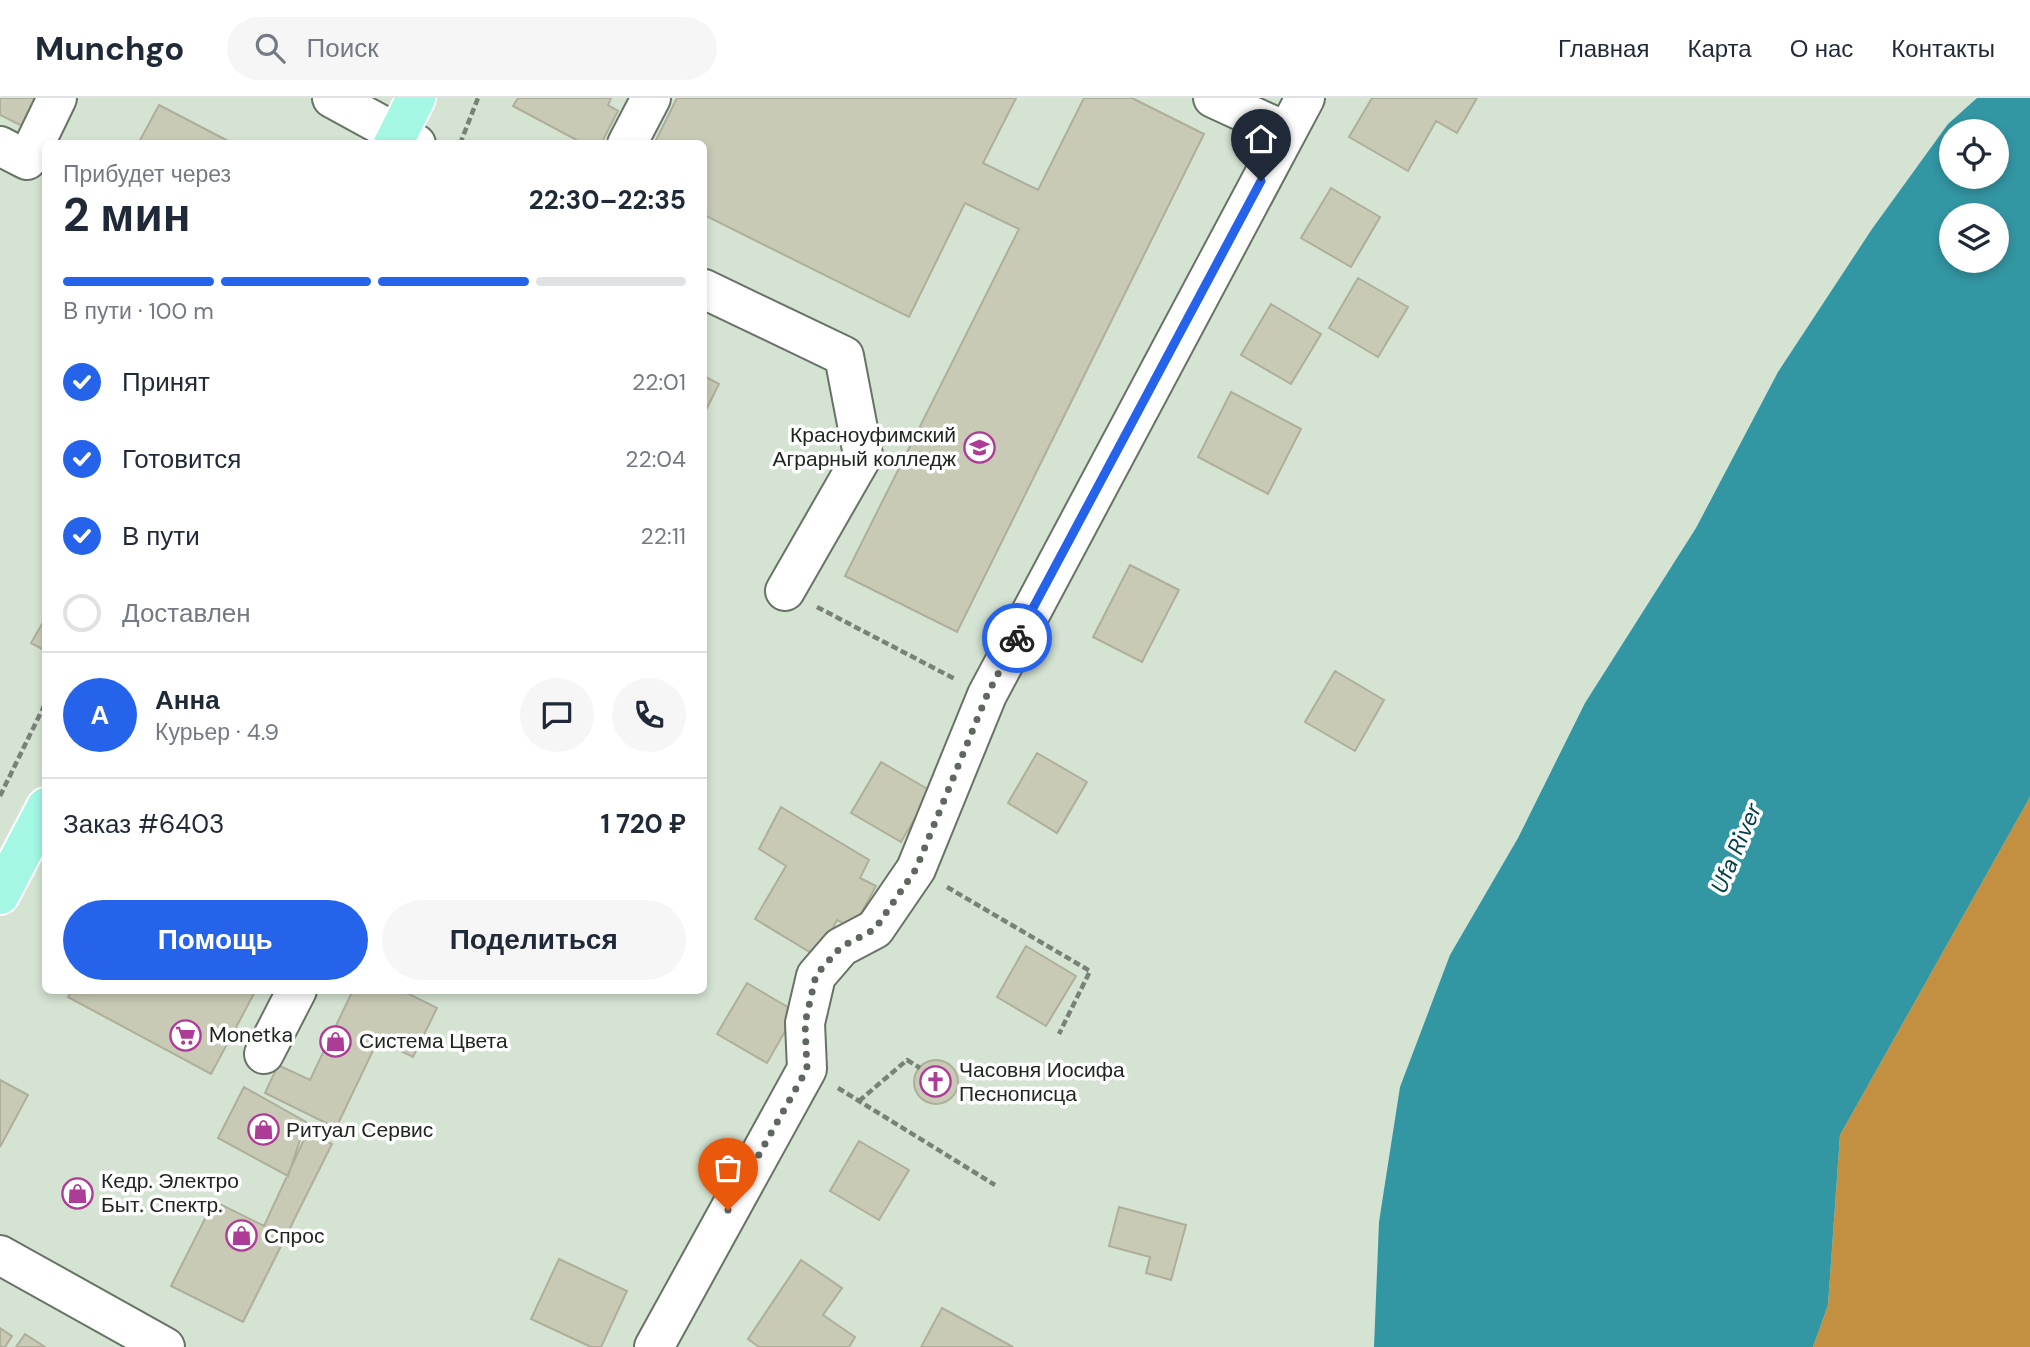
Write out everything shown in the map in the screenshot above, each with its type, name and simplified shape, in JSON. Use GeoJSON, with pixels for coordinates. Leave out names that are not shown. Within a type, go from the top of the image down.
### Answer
{"type":"FeatureCollection","features":[{"type":"Feature","properties":{"kind":"main road"},"geometry":{"type":"LineString","coordinates":[[403,140],[416,98]]}},
{"type":"Feature","properties":{"kind":"main road"},"geometry":{"type":"LineString","coordinates":[[0,895],[42,815]]}},
{"type":"Feature","properties":{"kind":"street"},"geometry":{"type":"LineString","coordinates":[[0,146],[27,160],[57,98]]}},
{"type":"Feature","properties":{"kind":"street"},"geometry":{"type":"LineString","coordinates":[[332,98],[403,140]]}},
{"type":"Feature","properties":{"kind":"street"},"geometry":{"type":"LineString","coordinates":[[629,140],[651,98]]}},
{"type":"Feature","properties":{"kind":"street"},"geometry":{"type":"LineString","coordinates":[[1213,98],[1287,132]]}},
{"type":"Feature","properties":{"kind":"street"},"geometry":{"type":"LineString","coordinates":[[654,1347],[807,1069],[805,1023],[816,975],[841,947],[875,929],[916,869],[987,695],[1304,98]]}},
{"type":"Feature","properties":{"kind":"street"},"geometry":{"type":"LineString","coordinates":[[707,290],[844,356],[863,455],[785,591]]}},
{"type":"Feature","properties":{"kind":"street"},"geometry":{"type":"LineString","coordinates":[[264,1054],[295,994]]}},
{"type":"Feature","properties":{"kind":"street"},"geometry":{"type":"LineString","coordinates":[[0,1255],[165,1347]]}},
{"type":"Feature","properties":{"kind":"path"},"geometry":{"type":"LineString","coordinates":[[462,140],[478,98]]}},
{"type":"Feature","properties":{"kind":"path"},"geometry":{"type":"LineString","coordinates":[[785,591],[987,695]]}},
{"type":"Feature","properties":{"kind":"path"},"geometry":{"type":"LineString","coordinates":[[0,796],[42,710]]}},
{"type":"Feature","properties":{"kind":"path"},"geometry":{"type":"LineString","coordinates":[[916,869],[1090,971],[1059,1034]]}},
{"type":"Feature","properties":{"kind":"path"},"geometry":{"type":"LineString","coordinates":[[859,1101],[907,1060],[920,1068]]}},
{"type":"Feature","properties":{"kind":"path"},"geometry":{"type":"LineString","coordinates":[[807,1069],[995,1185]]}},
{"type":"Feature","properties":{"kind":"shaded area"},"geometry":{"type":"Polygon","coordinates":[[[2030,797],[2030,1347],[1813,1347],[1828,1305],[1840,1135],[2030,797]]]}},
{"type":"Feature","properties":{"kind":"water","name":"Ufa River"},"geometry":{"type":"Polygon","coordinates":[[[1977,98],[2030,98],[2030,797],[1840,1135],[1828,1305],[1813,1347],[1374,1347],[1379,1222],[1400,1087],[1450,955],[1518,838],[1585,703],[1696,528],[1778,372],[1872,229],[1939,136],[1939,189],[2009,189],[2009,119],[1954,119],[1977,98]]]}},
{"type":"Feature","properties":{"kind":"building"},"geometry":{"type":"Polygon","coordinates":[[[0,98],[41,98],[26,128],[0,115],[0,98]]]}},
{"type":"Feature","properties":{"kind":"building"},"geometry":{"type":"Polygon","coordinates":[[[518,98],[611,98],[608,105],[618,111],[603,140],[577,140],[513,106],[518,98]]]}},
{"type":"Feature","properties":{"kind":"building","name":"Красноуфимский Аграрный колледж"},"geometry":{"type":"Polygon","coordinates":[[[677,98],[1016,98],[983,163],[1038,190],[1084,98],[1132,98],[1204,134],[957,632],[845,576],[1019,229],[965,203],[909,317],[707,216],[707,140],[656,140],[677,98]]]}},
{"type":"Feature","properties":{"kind":"building"},"geometry":{"type":"Polygon","coordinates":[[[1372,98],[1477,98],[1457,133],[1436,121],[1408,171],[1349,137],[1372,98]]]}},
{"type":"Feature","properties":{"kind":"building"},"geometry":{"type":"Polygon","coordinates":[[[159,105],[226,140],[140,140],[159,105]]]}},
{"type":"Feature","properties":{"kind":"building"},"geometry":{"type":"Polygon","coordinates":[[[1331,188],[1380,217],[1351,267],[1301,238],[1331,188]]]}},
{"type":"Feature","properties":{"kind":"building"},"geometry":{"type":"Polygon","coordinates":[[[1358,278],[1408,307],[1378,357],[1329,328],[1358,278]]]}},
{"type":"Feature","properties":{"kind":"building"},"geometry":{"type":"Polygon","coordinates":[[[1271,304],[1321,334],[1291,384],[1241,355],[1271,304]]]}},
{"type":"Feature","properties":{"kind":"building"},"geometry":{"type":"Polygon","coordinates":[[[707,378],[719,384],[707,408],[707,378]]]}},
{"type":"Feature","properties":{"kind":"building"},"geometry":{"type":"Polygon","coordinates":[[[1231,392],[1301,429],[1268,494],[1198,457],[1231,392]]]}},
{"type":"Feature","properties":{"kind":"building"},"geometry":{"type":"Polygon","coordinates":[[[1130,565],[1179,590],[1142,662],[1093,637],[1130,565]]]}},
{"type":"Feature","properties":{"kind":"building"},"geometry":{"type":"Polygon","coordinates":[[[42,624],[42,649],[31,643],[42,624]]]}},
{"type":"Feature","properties":{"kind":"building"},"geometry":{"type":"Polygon","coordinates":[[[1335,671],[1384,700],[1355,751],[1305,722],[1335,671]]]}},
{"type":"Feature","properties":{"kind":"building"},"geometry":{"type":"Polygon","coordinates":[[[1037,753],[1087,782],[1057,833],[1008,803],[1037,753]]]}},
{"type":"Feature","properties":{"kind":"building"},"geometry":{"type":"Polygon","coordinates":[[[881,762],[931,791],[901,842],[851,813],[881,762]]]}},
{"type":"Feature","properties":{"kind":"building"},"geometry":{"type":"Polygon","coordinates":[[[781,807],[869,860],[860,878],[876,886],[853,928],[837,920],[818,957],[755,919],[786,866],[759,849],[781,807]]]}},
{"type":"Feature","properties":{"kind":"building"},"geometry":{"type":"Polygon","coordinates":[[[1026,946],[1076,976],[1046,1026],[997,997],[1026,946]]]}},
{"type":"Feature","properties":{"kind":"building"},"geometry":{"type":"Polygon","coordinates":[[[747,983],[796,1012],[767,1063],[717,1034],[747,983]]]}},
{"type":"Feature","properties":{"kind":"building","name":"Monetka"},"geometry":{"type":"Polygon","coordinates":[[[70,994],[254,994],[211,1074],[68,997],[70,994]]]}},
{"type":"Feature","properties":{"kind":"building"},"geometry":{"type":"Polygon","coordinates":[[[351,994],[409,994],[437,1008],[413,1057],[378,1040],[336,1128],[265,1093],[278,1065],[310,1080],[351,994]]]}},
{"type":"Feature","properties":{"kind":"building","name":"Часовня Иосифа Песнописца"},"geometry":{"type":"Polygon","coordinates":[[[936,1060],[945,1061],[952,1066],[957,1073],[957,1091],[952,1098],[945,1103],[936,1104],[927,1103],[920,1098],[915,1091],[914,1082],[915,1073],[920,1066],[927,1061],[936,1060]]]}},
{"type":"Feature","properties":{"kind":"building"},"geometry":{"type":"Polygon","coordinates":[[[0,1080],[28,1095],[0,1147],[0,1080]]]}},
{"type":"Feature","properties":{"kind":"building","name":"Ритуал Сервис"},"geometry":{"type":"Polygon","coordinates":[[[244,1087],[306,1122],[288,1176],[218,1138],[244,1087]]]}},
{"type":"Feature","properties":{"kind":"building","name":"Спрос"},"geometry":{"type":"Polygon","coordinates":[[[308,1131],[332,1144],[243,1322],[171,1286],[214,1201],[264,1226],[308,1131]]]}},
{"type":"Feature","properties":{"kind":"building"},"geometry":{"type":"Polygon","coordinates":[[[859,1141],[909,1170],[879,1220],[830,1191],[859,1141]]]}},
{"type":"Feature","properties":{"kind":"building"},"geometry":{"type":"Polygon","coordinates":[[[1119,1207],[1186,1225],[1171,1280],[1146,1273],[1150,1257],[1109,1246],[1119,1207]]]}},
{"type":"Feature","properties":{"kind":"building"},"geometry":{"type":"Polygon","coordinates":[[[559,1259],[627,1291],[601,1347],[591,1347],[531,1319],[559,1259]]]}},
{"type":"Feature","properties":{"kind":"building"},"geometry":{"type":"Polygon","coordinates":[[[801,1260],[842,1288],[823,1315],[855,1337],[849,1347],[759,1347],[748,1339],[801,1260]]]}},
{"type":"Feature","properties":{"kind":"building"},"geometry":{"type":"Polygon","coordinates":[[[942,1308],[1013,1347],[921,1347],[942,1308]]]}},
{"type":"Feature","properties":{"kind":"building"},"geometry":{"type":"Polygon","coordinates":[[[0,1328],[12,1336],[5,1347],[0,1347],[0,1328]]]}},
{"type":"Feature","properties":{"kind":"building"},"geometry":{"type":"Polygon","coordinates":[[[25,1334],[45,1347],[16,1347],[25,1334]]]}},
{"type":"Feature","properties":{"kind":"way so far"},"geometry":{"type":"LineString","coordinates":[[728,1210],[807,1069],[805,1023],[816,975],[841,947],[875,929],[916,869],[987,695],[1017,638]]}},
{"type":"Feature","properties":{"kind":"place","name":"Красноуфимский Аграрный колледж"},"geometry":{"type":"Point","coordinates":[979,447]}},
{"type":"Feature","properties":{"kind":"place","name":"Monetka"},"geometry":{"type":"Point","coordinates":[186,1035]}},
{"type":"Feature","properties":{"kind":"place","name":"Система Цвета"},"geometry":{"type":"Point","coordinates":[336,1041]}},
{"type":"Feature","properties":{"kind":"place","name":"Часовня Иосифа Песнописца"},"geometry":{"type":"Point","coordinates":[936,1082]}},
{"type":"Feature","properties":{"kind":"place","name":"Ритуал Сервис"},"geometry":{"type":"Point","coordinates":[263,1130]}},
{"type":"Feature","properties":{"kind":"place","name":"Кедр. Электро Быт. Спектр."},"geometry":{"type":"Point","coordinates":[78,1193]}},
{"type":"Feature","properties":{"kind":"place","name":"Спрос"},"geometry":{"type":"Point","coordinates":[241,1236]}},
{"type":"Feature","properties":{"kind":"route"},"geometry":{"type":"LineString","coordinates":[[1017,638],[1261,181]]}}]}
